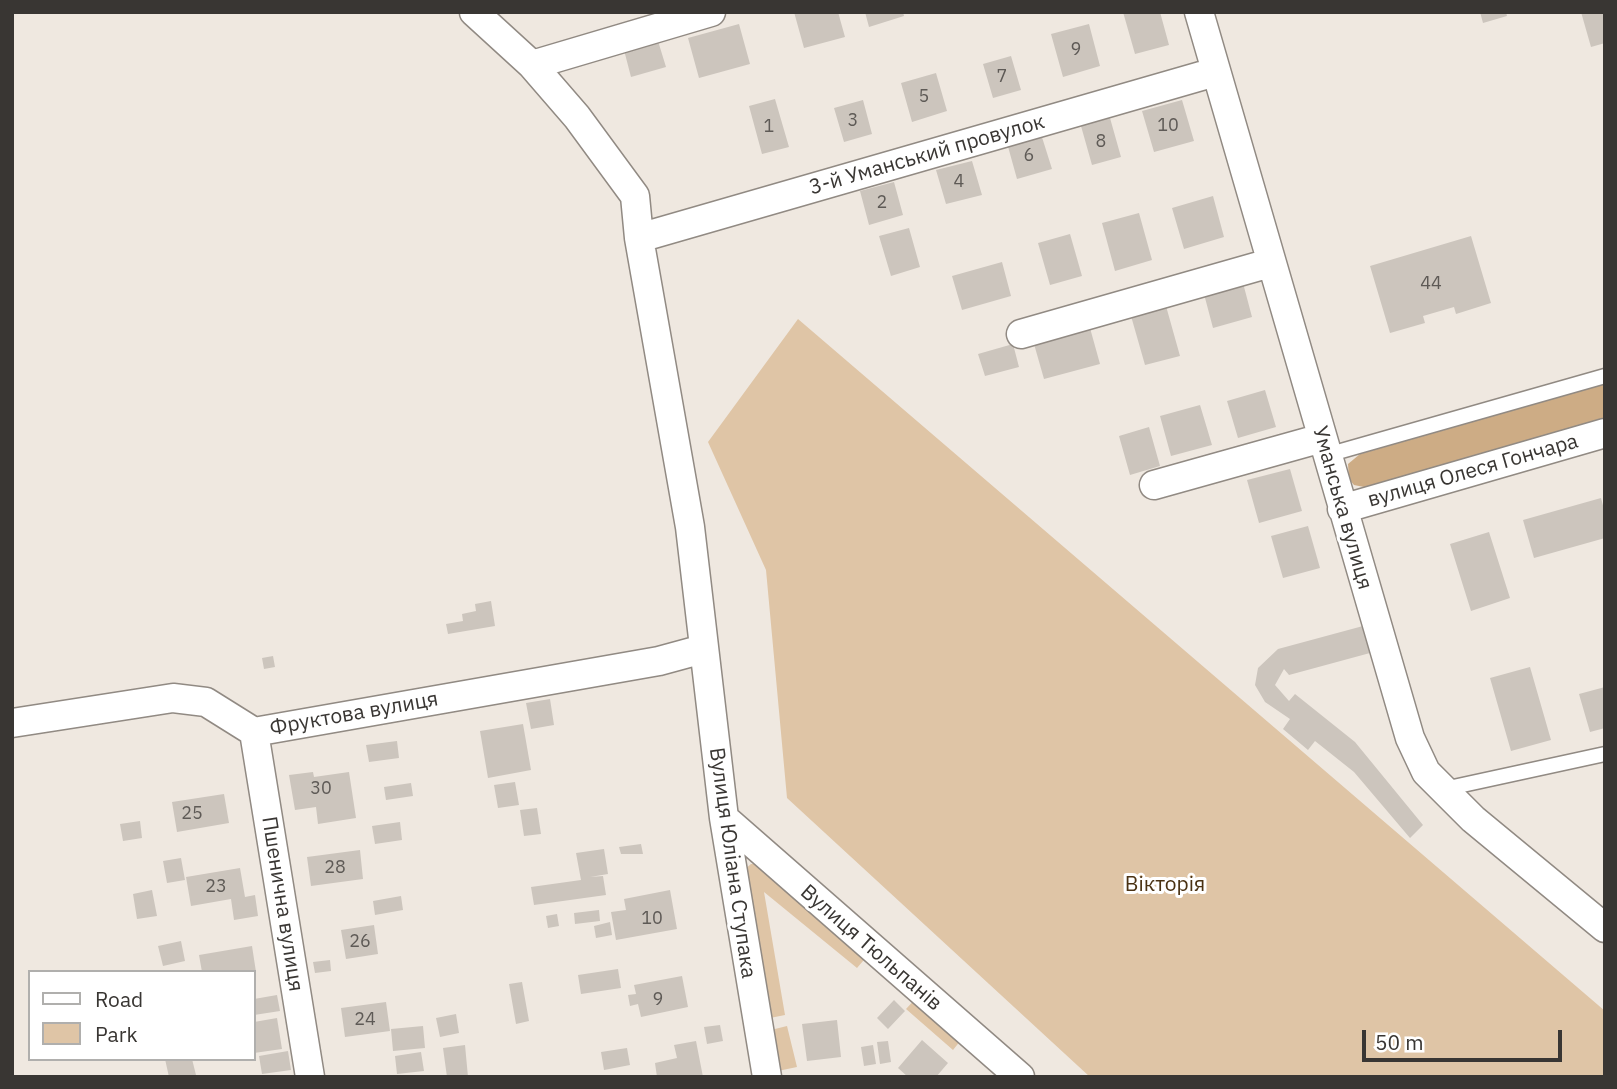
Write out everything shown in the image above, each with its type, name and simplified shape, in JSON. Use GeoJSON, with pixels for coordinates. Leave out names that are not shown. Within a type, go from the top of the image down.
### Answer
{"type":"FeatureCollection","features":[{"type":"Feature","properties":{"kind":"street","name":"Вулиця Юліана Ступака"},"geometry":{"type":"LineString","coordinates":[[474,12],[532,65],[577,117],[635,195],[639,239],[690,527],[724,818],[766,1077]]}},
{"type":"Feature","properties":{"kind":"street"},"geometry":{"type":"LineString","coordinates":[[532,65],[711,12]]}},
{"type":"Feature","properties":{"kind":"street","name":"Уманська вулиця"},"geometry":{"type":"LineString","coordinates":[[1199,12],[1410,738],[1426,772],[1473,819],[1605,928]]}},
{"type":"Feature","properties":{"kind":"street","name":"3-й Уманський провулок"},"geometry":{"type":"LineString","coordinates":[[639,239],[1215,72]]}},
{"type":"Feature","properties":{"kind":"street"},"geometry":{"type":"LineString","coordinates":[[1021,334],[1270,263]]}},
{"type":"Feature","properties":{"kind":"street","name":"вулиця Олеся Гончара"},"geometry":{"type":"LineString","coordinates":[[1342,509],[1605,433]]}},
{"type":"Feature","properties":{"kind":"street"},"geometry":{"type":"LineString","coordinates":[[1154,485],[1324,447]]}},
{"type":"Feature","properties":{"kind":"street","name":"Фруктова вулиця"},"geometry":{"type":"LineString","coordinates":[[12,723],[173,698],[206,702],[254,732],[659,661],[703,649]]}},
{"type":"Feature","properties":{"kind":"street","name":"Пшенична вулиця"},"geometry":{"type":"LineString","coordinates":[[254,732],[310,1077]]}},
{"type":"Feature","properties":{"kind":"street","name":"Вулиця Тюльпанів"},"geometry":{"type":"LineString","coordinates":[[724,818],[1020,1077]]}},
{"type":"Feature","properties":{"kind":"lane"},"geometry":{"type":"LineString","coordinates":[[1324,447],[1605,376]]}},
{"type":"Feature","properties":{"kind":"lane"},"geometry":{"type":"LineString","coordinates":[[1444,789],[1605,754]]}},
{"type":"Feature","properties":{"kind":"green space","name":"Вікторія"},"geometry":{"type":"Polygon","coordinates":[[[798,319],[1605,1011],[1605,1077],[1090,1077],[787,798],[766,570],[708,442],[798,319]]]}},
{"type":"Feature","properties":{"kind":"green space"},"geometry":{"type":"Polygon","coordinates":[[[751,864],[760,864],[869,954],[857,968],[764,892],[785,1015],[765,1019],[744,870],[751,864]]]}},
{"type":"Feature","properties":{"kind":"green space"},"geometry":{"type":"Polygon","coordinates":[[[918,996],[965,1035],[953,1050],[906,1009],[918,996]]]}},
{"type":"Feature","properties":{"kind":"green space"},"geometry":{"type":"Polygon","coordinates":[[[787,1026],[797,1067],[773,1072],[767,1031],[787,1026]]]}},
{"type":"Feature","properties":{"kind":"shaded area"},"geometry":{"type":"Polygon","coordinates":[[[1605,384],[1605,420],[1369,488],[1354,485],[1349,479],[1348,464],[1360,454],[1605,384]]]}},
{"type":"Feature","properties":{"kind":"building"},"geometry":{"type":"Polygon","coordinates":[[[794,12],[838,12],[845,37],[804,48],[794,12]]]}},
{"type":"Feature","properties":{"kind":"building"},"geometry":{"type":"Polygon","coordinates":[[[865,12],[903,12],[904,16],[869,27],[865,12]]]}},
{"type":"Feature","properties":{"kind":"building"},"geometry":{"type":"Polygon","coordinates":[[[1123,12],[1160,12],[1169,45],[1135,54],[1123,12]]]}},
{"type":"Feature","properties":{"kind":"building"},"geometry":{"type":"Polygon","coordinates":[[[1480,12],[1506,12],[1507,16],[1483,23],[1480,12]]]}},
{"type":"Feature","properties":{"kind":"building"},"geometry":{"type":"Polygon","coordinates":[[[1581,12],[1605,12],[1605,43],[1591,47],[1581,12]]]}},
{"type":"Feature","properties":{"kind":"building"},"geometry":{"type":"Polygon","coordinates":[[[739,24],[750,64],[699,78],[688,38],[739,24]]]}},
{"type":"Feature","properties":{"kind":"building"},"geometry":{"type":"Polygon","coordinates":[[[1089,24],[1100,66],[1063,77],[1051,34],[1089,24]]]}},
{"type":"Feature","properties":{"kind":"building"},"geometry":{"type":"Polygon","coordinates":[[[658,41],[666,67],[631,77],[624,50],[658,41]]]}},
{"type":"Feature","properties":{"kind":"building"},"geometry":{"type":"Polygon","coordinates":[[[1011,56],[1021,90],[993,98],[983,64],[1011,56]]]}},
{"type":"Feature","properties":{"kind":"building"},"geometry":{"type":"Polygon","coordinates":[[[936,73],[947,111],[912,122],[901,83],[936,73]]]}},
{"type":"Feature","properties":{"kind":"building"},"geometry":{"type":"Polygon","coordinates":[[[775,99],[789,147],[762,154],[749,106],[775,99]]]}},
{"type":"Feature","properties":{"kind":"building"},"geometry":{"type":"Polygon","coordinates":[[[863,100],[872,134],[844,142],[834,108],[863,100]]]}},
{"type":"Feature","properties":{"kind":"building"},"geometry":{"type":"Polygon","coordinates":[[[1182,100],[1194,141],[1154,152],[1142,111],[1182,100]]]}},
{"type":"Feature","properties":{"kind":"building"},"geometry":{"type":"Polygon","coordinates":[[[1110,118],[1121,157],[1092,165],[1081,126],[1110,118]]]}},
{"type":"Feature","properties":{"kind":"building"},"geometry":{"type":"Polygon","coordinates":[[[1041,134],[1052,169],[1017,179],[1007,143],[1041,134]]]}},
{"type":"Feature","properties":{"kind":"building"},"geometry":{"type":"Polygon","coordinates":[[[972,161],[982,195],[946,204],[936,170],[972,161]]]}},
{"type":"Feature","properties":{"kind":"building"},"geometry":{"type":"Polygon","coordinates":[[[894,182],[903,215],[869,225],[860,191],[894,182]]]}},
{"type":"Feature","properties":{"kind":"building"},"geometry":{"type":"Polygon","coordinates":[[[1213,196],[1224,237],[1184,249],[1172,208],[1213,196]]]}},
{"type":"Feature","properties":{"kind":"building"},"geometry":{"type":"Polygon","coordinates":[[[1139,213],[1152,260],[1115,271],[1102,223],[1139,213]]]}},
{"type":"Feature","properties":{"kind":"building"},"geometry":{"type":"Polygon","coordinates":[[[909,228],[920,267],[891,276],[879,236],[909,228]]]}},
{"type":"Feature","properties":{"kind":"building"},"geometry":{"type":"Polygon","coordinates":[[[1070,234],[1082,276],[1050,285],[1038,243],[1070,234]]]}},
{"type":"Feature","properties":{"kind":"building"},"geometry":{"type":"Polygon","coordinates":[[[1471,236],[1491,303],[1456,314],[1454,307],[1423,316],[1425,323],[1390,333],[1370,266],[1471,236]]]}},
{"type":"Feature","properties":{"kind":"building"},"geometry":{"type":"Polygon","coordinates":[[[1002,262],[1011,296],[962,310],[952,276],[1002,262]]]}},
{"type":"Feature","properties":{"kind":"building"},"geometry":{"type":"Polygon","coordinates":[[[1243,283],[1252,317],[1213,328],[1204,294],[1243,283]]]}},
{"type":"Feature","properties":{"kind":"building"},"geometry":{"type":"Polygon","coordinates":[[[1166,306],[1180,356],[1145,365],[1131,316],[1166,306]]]}},
{"type":"Feature","properties":{"kind":"building"},"geometry":{"type":"Polygon","coordinates":[[[1090,328],[1100,364],[1044,379],[1034,344],[1090,328]]]}},
{"type":"Feature","properties":{"kind":"building"},"geometry":{"type":"Polygon","coordinates":[[[1013,344],[1019,367],[985,376],[978,354],[1013,344]]]}},
{"type":"Feature","properties":{"kind":"building"},"geometry":{"type":"Polygon","coordinates":[[[1265,390],[1276,427],[1238,438],[1227,401],[1265,390]]]}},
{"type":"Feature","properties":{"kind":"building"},"geometry":{"type":"Polygon","coordinates":[[[1200,405],[1212,445],[1171,456],[1160,416],[1200,405]]]}},
{"type":"Feature","properties":{"kind":"building"},"geometry":{"type":"Polygon","coordinates":[[[1149,427],[1160,466],[1130,475],[1119,436],[1149,427]]]}},
{"type":"Feature","properties":{"kind":"building"},"geometry":{"type":"Polygon","coordinates":[[[1290,469],[1302,511],[1259,523],[1247,480],[1290,469]]]}},
{"type":"Feature","properties":{"kind":"building"},"geometry":{"type":"Polygon","coordinates":[[[1601,498],[1605,513],[1605,538],[1534,558],[1523,520],[1601,498]]]}},
{"type":"Feature","properties":{"kind":"building"},"geometry":{"type":"Polygon","coordinates":[[[1308,526],[1320,568],[1283,578],[1271,536],[1308,526]]]}},
{"type":"Feature","properties":{"kind":"building"},"geometry":{"type":"Polygon","coordinates":[[[1489,532],[1510,598],[1471,611],[1450,544],[1489,532]]]}},
{"type":"Feature","properties":{"kind":"building"},"geometry":{"type":"Polygon","coordinates":[[[491,601],[495,626],[448,634],[446,624],[463,621],[462,614],[476,611],[475,604],[491,601]]]}},
{"type":"Feature","properties":{"kind":"building"},"geometry":{"type":"Polygon","coordinates":[[[1363,626],[1370,653],[1289,675],[1284,669],[1275,685],[1289,701],[1295,694],[1355,742],[1423,825],[1410,838],[1354,772],[1315,741],[1308,750],[1283,729],[1290,719],[1265,702],[1255,685],[1258,668],[1278,649],[1363,626]]]}},
{"type":"Feature","properties":{"kind":"building"},"geometry":{"type":"Polygon","coordinates":[[[273,656],[275,667],[264,669],[262,658],[273,656]]]}},
{"type":"Feature","properties":{"kind":"building"},"geometry":{"type":"Polygon","coordinates":[[[1530,667],[1551,740],[1511,751],[1490,678],[1530,667]]]}},
{"type":"Feature","properties":{"kind":"building"},"geometry":{"type":"Polygon","coordinates":[[[1605,687],[1605,728],[1590,732],[1579,694],[1605,687]]]}},
{"type":"Feature","properties":{"kind":"building"},"geometry":{"type":"Polygon","coordinates":[[[550,699],[554,725],[531,729],[526,703],[550,699]]]}},
{"type":"Feature","properties":{"kind":"building"},"geometry":{"type":"Polygon","coordinates":[[[523,724],[531,770],[488,778],[480,731],[523,724]]]}},
{"type":"Feature","properties":{"kind":"building"},"geometry":{"type":"Polygon","coordinates":[[[397,741],[399,758],[369,762],[366,745],[397,741]]]}},
{"type":"Feature","properties":{"kind":"building"},"geometry":{"type":"Polygon","coordinates":[[[313,772],[314,777],[349,772],[356,818],[318,824],[316,807],[295,810],[289,775],[313,772]]]}},
{"type":"Feature","properties":{"kind":"building"},"geometry":{"type":"Polygon","coordinates":[[[515,782],[519,805],[498,808],[494,785],[515,782]]]}},
{"type":"Feature","properties":{"kind":"building"},"geometry":{"type":"Polygon","coordinates":[[[411,783],[413,796],[386,800],[384,787],[411,783]]]}},
{"type":"Feature","properties":{"kind":"building"},"geometry":{"type":"Polygon","coordinates":[[[224,794],[229,823],[177,832],[172,802],[224,794]]]}},
{"type":"Feature","properties":{"kind":"building"},"geometry":{"type":"Polygon","coordinates":[[[537,808],[541,834],[524,836],[520,810],[537,808]]]}},
{"type":"Feature","properties":{"kind":"building"},"geometry":{"type":"Polygon","coordinates":[[[140,821],[142,838],[123,841],[120,824],[140,821]]]}},
{"type":"Feature","properties":{"kind":"building"},"geometry":{"type":"Polygon","coordinates":[[[400,822],[402,840],[375,844],[372,826],[400,822]]]}},
{"type":"Feature","properties":{"kind":"building"},"geometry":{"type":"Polygon","coordinates":[[[641,844],[643,854],[621,854],[619,847],[641,844]]]}},
{"type":"Feature","properties":{"kind":"building"},"geometry":{"type":"Polygon","coordinates":[[[604,849],[608,874],[590,877],[603,876],[606,895],[534,905],[531,887],[581,880],[576,853],[604,849]]]}},
{"type":"Feature","properties":{"kind":"building"},"geometry":{"type":"Polygon","coordinates":[[[360,850],[363,879],[311,886],[307,857],[360,850]]]}},
{"type":"Feature","properties":{"kind":"building"},"geometry":{"type":"Polygon","coordinates":[[[181,858],[185,880],[167,883],[163,861],[181,858]]]}},
{"type":"Feature","properties":{"kind":"building"},"geometry":{"type":"Polygon","coordinates":[[[240,868],[245,897],[255,895],[258,916],[234,920],[231,899],[191,906],[186,877],[240,868]]]}},
{"type":"Feature","properties":{"kind":"building"},"geometry":{"type":"Polygon","coordinates":[[[152,890],[157,916],[137,919],[133,894],[152,890]]]}},
{"type":"Feature","properties":{"kind":"building"},"geometry":{"type":"Polygon","coordinates":[[[670,890],[677,929],[616,940],[611,912],[626,910],[624,899],[670,890]]]}},
{"type":"Feature","properties":{"kind":"building"},"geometry":{"type":"Polygon","coordinates":[[[401,896],[403,910],[375,915],[373,901],[401,896]]]}},
{"type":"Feature","properties":{"kind":"building"},"geometry":{"type":"Polygon","coordinates":[[[599,910],[600,921],[575,924],[574,913],[599,910]]]}},
{"type":"Feature","properties":{"kind":"building"},"geometry":{"type":"Polygon","coordinates":[[[557,914],[559,926],[548,928],[546,916],[557,914]]]}},
{"type":"Feature","properties":{"kind":"building"},"geometry":{"type":"Polygon","coordinates":[[[610,922],[612,935],[596,938],[594,926],[610,922]]]}},
{"type":"Feature","properties":{"kind":"building"},"geometry":{"type":"Polygon","coordinates":[[[374,925],[378,954],[346,959],[341,930],[374,925]]]}},
{"type":"Feature","properties":{"kind":"building"},"geometry":{"type":"Polygon","coordinates":[[[181,941],[185,961],[163,966],[158,946],[181,941]]]}},
{"type":"Feature","properties":{"kind":"building"},"geometry":{"type":"Polygon","coordinates":[[[252,946],[256,970],[202,970],[199,955],[252,946]]]}},
{"type":"Feature","properties":{"kind":"building"},"geometry":{"type":"Polygon","coordinates":[[[330,960],[331,971],[315,973],[313,962],[330,960]]]}},
{"type":"Feature","properties":{"kind":"building"},"geometry":{"type":"Polygon","coordinates":[[[618,969],[621,988],[581,994],[578,975],[618,969]]]}},
{"type":"Feature","properties":{"kind":"building"},"geometry":{"type":"Polygon","coordinates":[[[682,976],[688,1007],[641,1017],[638,1004],[630,1006],[628,995],[636,994],[634,985],[682,976]]]}},
{"type":"Feature","properties":{"kind":"building"},"geometry":{"type":"Polygon","coordinates":[[[522,982],[529,1021],[516,1024],[509,984],[522,982]]]}},
{"type":"Feature","properties":{"kind":"building"},"geometry":{"type":"Polygon","coordinates":[[[277,995],[280,1011],[256,1015],[256,999],[277,995]]]}},
{"type":"Feature","properties":{"kind":"building"},"geometry":{"type":"Polygon","coordinates":[[[894,1000],[905,1011],[888,1029],[877,1018],[894,1000]]]}},
{"type":"Feature","properties":{"kind":"building"},"geometry":{"type":"Polygon","coordinates":[[[386,1002],[390,1031],[345,1037],[341,1008],[386,1002]]]}},
{"type":"Feature","properties":{"kind":"building"},"geometry":{"type":"Polygon","coordinates":[[[456,1014],[459,1033],[440,1037],[436,1018],[456,1014]]]}},
{"type":"Feature","properties":{"kind":"building"},"geometry":{"type":"Polygon","coordinates":[[[277,1018],[282,1049],[256,1053],[256,1022],[277,1018]]]}},
{"type":"Feature","properties":{"kind":"building"},"geometry":{"type":"Polygon","coordinates":[[[837,1020],[841,1057],[807,1061],[802,1024],[837,1020]]]}},
{"type":"Feature","properties":{"kind":"building"},"geometry":{"type":"Polygon","coordinates":[[[720,1025],[723,1041],[707,1044],[704,1027],[720,1025]]]}},
{"type":"Feature","properties":{"kind":"building"},"geometry":{"type":"Polygon","coordinates":[[[423,1026],[425,1048],[393,1051],[391,1029],[423,1026]]]}},
{"type":"Feature","properties":{"kind":"building"},"geometry":{"type":"Polygon","coordinates":[[[922,1040],[948,1063],[936,1077],[908,1077],[898,1068],[922,1040]]]}},
{"type":"Feature","properties":{"kind":"building"},"geometry":{"type":"Polygon","coordinates":[[[696,1041],[703,1077],[657,1077],[655,1063],[677,1058],[674,1045],[696,1041]]]}},
{"type":"Feature","properties":{"kind":"building"},"geometry":{"type":"Polygon","coordinates":[[[888,1041],[891,1062],[880,1064],[877,1042],[888,1041]]]}},
{"type":"Feature","properties":{"kind":"building"},"geometry":{"type":"Polygon","coordinates":[[[465,1045],[468,1077],[447,1077],[443,1048],[465,1045]]]}},
{"type":"Feature","properties":{"kind":"building"},"geometry":{"type":"Polygon","coordinates":[[[873,1045],[876,1064],[864,1066],[861,1047],[873,1045]]]}},
{"type":"Feature","properties":{"kind":"building"},"geometry":{"type":"Polygon","coordinates":[[[627,1048],[630,1065],[604,1070],[601,1052],[627,1048]]]}},
{"type":"Feature","properties":{"kind":"building"},"geometry":{"type":"Polygon","coordinates":[[[288,1051],[291,1070],[262,1074],[259,1056],[288,1051]]]}},
{"type":"Feature","properties":{"kind":"building"},"geometry":{"type":"Polygon","coordinates":[[[421,1052],[424,1071],[397,1074],[395,1056],[421,1052]]]}},
{"type":"Feature","properties":{"kind":"building"},"geometry":{"type":"Polygon","coordinates":[[[165,1061],[192,1061],[196,1075],[169,1077],[165,1061]]]}}]}
